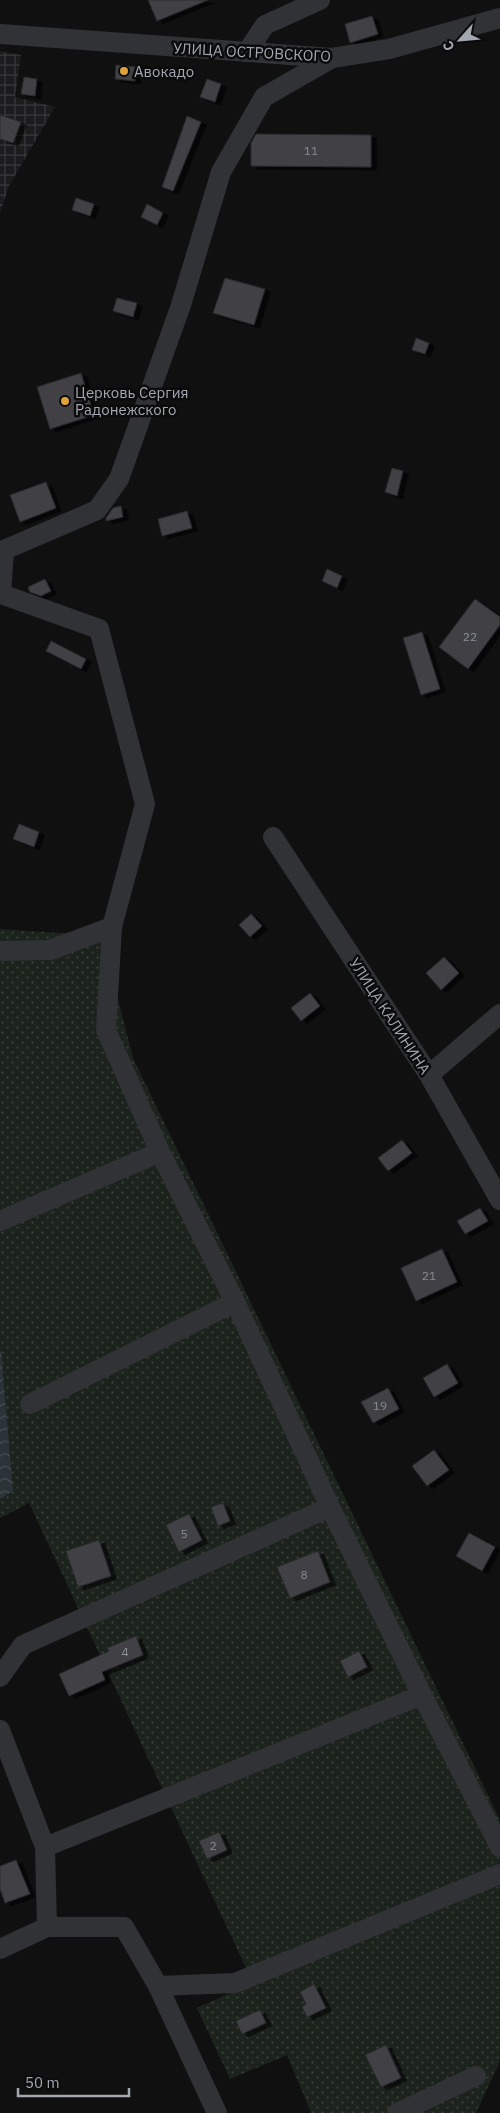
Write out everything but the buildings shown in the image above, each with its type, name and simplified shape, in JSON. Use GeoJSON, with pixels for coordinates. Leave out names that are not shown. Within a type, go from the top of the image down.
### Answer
{"type":"FeatureCollection","features":[{"type":"Feature","properties":{"kind":"street"},"geometry":{"type":"LineString","coordinates":[[247,52],[265,25],[320,0]]}},
{"type":"Feature","properties":{"kind":"street","name":"УЛИЦА ОСТРОВСКОГО"},"geometry":{"type":"LineString","coordinates":[[0,34],[332,58],[389,49],[500,18]]}},
{"type":"Feature","properties":{"kind":"street"},"geometry":{"type":"LineString","coordinates":[[332,58],[264,97],[221,172],[181,305],[119,479],[97,510],[4,550],[1,594],[99,629],[145,804],[112,928],[106,1030],[160,1152],[235,1302],[330,1507],[422,1695],[500,1846]]}},
{"type":"Feature","properties":{"kind":"street","name":"УЛИЦА КАЛИНИНА"},"geometry":{"type":"LineString","coordinates":[[273,837],[429,1075],[500,1200]]}},
{"type":"Feature","properties":{"kind":"street"},"geometry":{"type":"LineString","coordinates":[[0,951],[50,950],[112,928]]}},
{"type":"Feature","properties":{"kind":"street"},"geometry":{"type":"LineString","coordinates":[[429,1075],[500,1014]]}},
{"type":"Feature","properties":{"kind":"street"},"geometry":{"type":"LineString","coordinates":[[0,1221],[160,1152]]}},
{"type":"Feature","properties":{"kind":"street"},"geometry":{"type":"LineString","coordinates":[[30,1404],[235,1302]]}},
{"type":"Feature","properties":{"kind":"street"},"geometry":{"type":"LineString","coordinates":[[0,1677],[23,1645],[330,1507]]}},
{"type":"Feature","properties":{"kind":"street"},"geometry":{"type":"LineString","coordinates":[[45,1847],[422,1695]]}},
{"type":"Feature","properties":{"kind":"street"},"geometry":{"type":"LineString","coordinates":[[0,1730],[45,1847],[47,1927]]}},
{"type":"Feature","properties":{"kind":"street"},"geometry":{"type":"LineString","coordinates":[[158,1986],[235,1984],[500,1874]]}},
{"type":"Feature","properties":{"kind":"street"},"geometry":{"type":"LineString","coordinates":[[0,1948],[47,1927],[124,1927],[158,1986],[217,2113]]}},
{"type":"Feature","properties":{"kind":"street"},"geometry":{"type":"LineString","coordinates":[[397,2113],[476,2076]]}},
{"type":"Feature","properties":{"kind":"shaded area"},"geometry":{"type":"Polygon","coordinates":[[[0,51],[21,55],[15,97],[55,107],[9,186],[0,213],[0,51]]]}},
{"type":"Feature","properties":{"kind":"shaded area"},"geometry":{"type":"Polygon","coordinates":[[[0,929],[102,936],[133,1058],[500,1820],[500,2061],[476,2113],[311,2113],[287,2055],[230,2079],[197,2008],[253,1983],[29,1503],[0,1518],[0,929]]]}},
{"type":"Feature","properties":{"kind":"water"},"geometry":{"type":"Polygon","coordinates":[[[0,1352],[13,1491],[0,1499],[0,1352]]]}},
{"type":"Feature","properties":{"kind":"place","name":"Авокадо"},"geometry":{"type":"Point","coordinates":[124,71]}},
{"type":"Feature","properties":{"kind":"place","name":"Церковь Сергия Радонежского"},"geometry":{"type":"Point","coordinates":[65,401]}}]}
